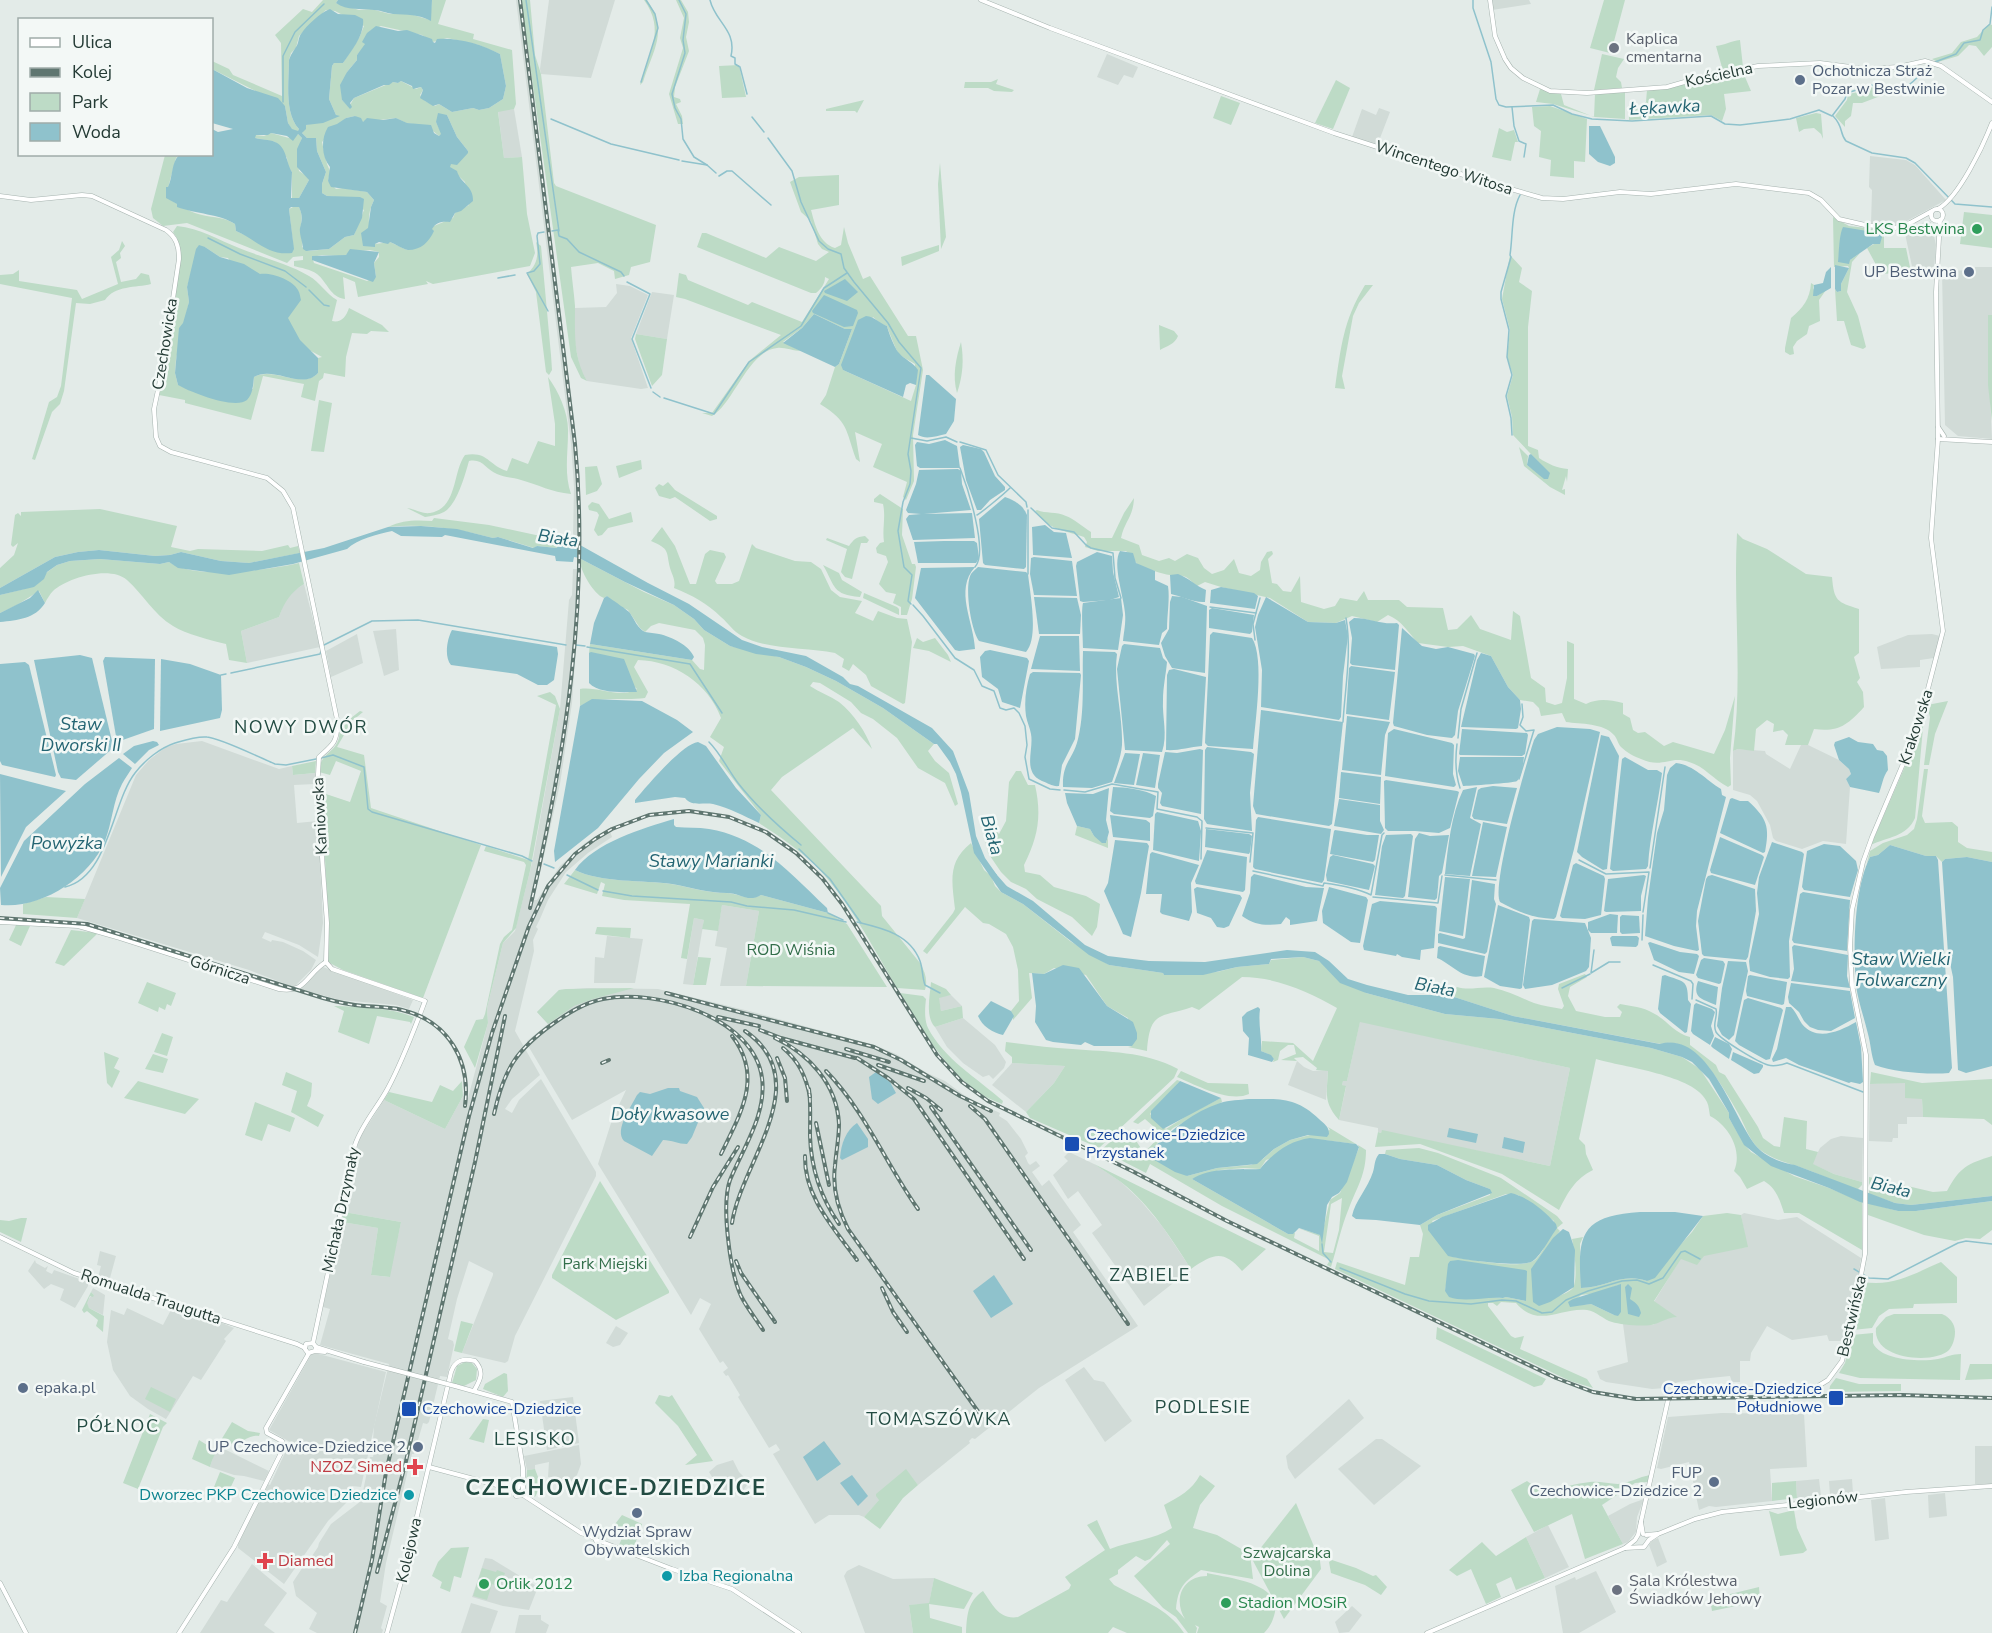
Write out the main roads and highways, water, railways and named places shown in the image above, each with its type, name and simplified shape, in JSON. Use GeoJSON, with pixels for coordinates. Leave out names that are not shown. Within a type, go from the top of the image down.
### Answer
{"type":"FeatureCollection","features":[{"type":"Feature","properties":{"kind":"water"},"geometry":{"type":"Polygon","coordinates":[[[338,0],[432,0],[431,21],[417,16],[345,7],[336,3],[338,0]]]}},
{"type":"Feature","properties":{"kind":"water"},"geometry":{"type":"Polygon","coordinates":[[[330,9],[338,14],[355,15],[363,19],[362,30],[357,42],[343,63],[334,63],[332,66],[329,99],[336,115],[340,116],[323,123],[306,125],[302,133],[307,138],[316,138],[317,151],[326,172],[322,193],[327,196],[364,199],[362,218],[354,235],[345,237],[329,249],[306,251],[303,249],[300,233],[302,218],[299,207],[291,207],[289,209],[294,249],[292,253],[276,252],[236,231],[235,224],[229,221],[177,207],[177,204],[166,198],[166,187],[170,183],[173,166],[178,156],[213,156],[213,130],[218,132],[233,129],[213,123],[213,70],[247,88],[278,98],[285,106],[288,123],[292,129],[298,131],[289,106],[289,60],[300,36],[314,20],[330,9]],[[271,133],[256,135],[255,138],[273,141],[282,148],[292,172],[291,198],[299,198],[309,180],[297,167],[297,149],[302,138],[298,134],[293,141],[287,136],[271,133]]]}},
{"type":"Feature","properties":{"kind":"water"},"geometry":{"type":"Polygon","coordinates":[[[376,26],[398,31],[407,30],[432,39],[435,43],[437,39],[469,42],[500,54],[506,86],[503,99],[489,108],[452,112],[439,104],[433,106],[420,98],[423,90],[421,87],[413,89],[412,86],[401,81],[384,85],[354,98],[350,103],[352,107],[350,109],[342,100],[340,85],[357,60],[357,55],[365,44],[362,42],[367,33],[376,26]]]}},
{"type":"Feature","properties":{"kind":"water"},"geometry":{"type":"Polygon","coordinates":[[[438,113],[447,115],[457,137],[468,151],[457,165],[451,164],[450,167],[457,171],[469,188],[473,201],[455,213],[450,222],[436,225],[432,229],[434,231],[430,239],[417,249],[408,250],[390,242],[388,244],[379,242],[375,244],[375,247],[363,246],[361,233],[368,228],[374,200],[367,192],[331,187],[328,181],[330,167],[323,147],[328,127],[355,116],[361,118],[363,122],[367,118],[383,120],[396,118],[407,123],[431,125],[434,133],[439,136],[441,134],[436,122],[438,113]]]}},
{"type":"Feature","properties":{"kind":"water"},"geometry":{"type":"Polygon","coordinates":[[[1589,126],[1600,126],[1615,157],[1615,163],[1610,166],[1598,162],[1589,154],[1589,126]]]}},
{"type":"Feature","properties":{"kind":"water"},"geometry":{"type":"Polygon","coordinates":[[[1843,227],[1879,233],[1882,237],[1880,244],[1873,244],[1850,260],[1849,264],[1838,262],[1843,227]]]}},
{"type":"Feature","properties":{"kind":"water"},"geometry":{"type":"Polygon","coordinates":[[[199,245],[220,257],[244,264],[260,274],[281,277],[295,286],[301,300],[288,318],[300,340],[318,358],[318,373],[304,380],[270,374],[254,377],[250,395],[241,403],[212,399],[178,385],[175,373],[179,328],[183,323],[189,302],[187,287],[199,245]]]}},
{"type":"Feature","properties":{"kind":"water"},"geometry":{"type":"Polygon","coordinates":[[[350,249],[379,252],[374,263],[376,277],[373,282],[312,260],[312,256],[346,255],[350,249]]]}},
{"type":"Feature","properties":{"kind":"water"},"geometry":{"type":"Polygon","coordinates":[[[1835,265],[1849,268],[1841,284],[1841,291],[1837,292],[1835,289],[1835,265]]]}},
{"type":"Feature","properties":{"kind":"water"},"geometry":{"type":"Polygon","coordinates":[[[1831,267],[1831,288],[1813,296],[1814,285],[1823,283],[1826,272],[1831,267]]]}},
{"type":"Feature","properties":{"kind":"water"},"geometry":{"type":"Polygon","coordinates":[[[845,279],[858,292],[847,301],[825,293],[824,291],[845,279]]]}},
{"type":"Feature","properties":{"kind":"water"},"geometry":{"type":"Polygon","coordinates":[[[824,295],[857,310],[853,326],[844,327],[813,313],[812,311],[824,295]]]}},
{"type":"Feature","properties":{"kind":"water"},"geometry":{"type":"Polygon","coordinates":[[[814,314],[845,329],[852,329],[839,364],[835,367],[783,343],[802,328],[814,314]]]}},
{"type":"Feature","properties":{"kind":"water"},"geometry":{"type":"Polygon","coordinates":[[[866,316],[887,326],[897,351],[918,370],[916,385],[910,383],[906,385],[903,397],[843,370],[841,365],[858,320],[866,316]]]}},
{"type":"Feature","properties":{"kind":"water"},"geometry":{"type":"Polygon","coordinates":[[[926,375],[929,375],[956,399],[954,421],[946,434],[935,437],[918,435],[926,375]]]}},
{"type":"Feature","properties":{"kind":"water"},"geometry":{"type":"Polygon","coordinates":[[[945,440],[957,446],[960,468],[920,468],[917,466],[915,445],[917,442],[929,444],[945,440]]]}},
{"type":"Feature","properties":{"kind":"water"},"geometry":{"type":"Polygon","coordinates":[[[963,445],[981,449],[984,452],[995,476],[1005,487],[1005,490],[990,500],[981,510],[977,510],[966,480],[960,447],[963,445]]]}},
{"type":"Feature","properties":{"kind":"water"},"geometry":{"type":"Polygon","coordinates":[[[1531,454],[1550,473],[1548,479],[1544,479],[1527,465],[1531,454]]]}},
{"type":"Feature","properties":{"kind":"water"},"geometry":{"type":"Polygon","coordinates":[[[958,469],[961,471],[962,484],[971,510],[924,514],[972,513],[975,538],[913,540],[906,519],[909,515],[921,514],[908,513],[906,510],[919,470],[958,469]]]}},
{"type":"Feature","properties":{"kind":"water"},"geometry":{"type":"Polygon","coordinates":[[[1005,497],[1018,503],[1027,515],[1026,567],[1024,569],[983,563],[979,519],[1005,497]]]}},
{"type":"Feature","properties":{"kind":"water"},"geometry":{"type":"Polygon","coordinates":[[[1045,525],[1054,532],[1066,533],[1072,558],[1033,555],[1032,527],[1045,525]]]}},
{"type":"Feature","properties":{"kind":"water"},"geometry":{"type":"Polygon","coordinates":[[[421,526],[457,529],[493,538],[498,537],[533,548],[537,546],[557,548],[558,543],[580,545],[689,604],[742,640],[762,647],[806,656],[843,677],[850,684],[858,686],[932,728],[953,751],[969,793],[976,836],[985,858],[997,875],[996,880],[1033,901],[1085,945],[1108,956],[1149,961],[1205,962],[1287,950],[1315,952],[1329,961],[1348,979],[1367,985],[1408,995],[1448,995],[1513,1016],[1660,1044],[1677,1043],[1693,1051],[1706,1064],[1718,1080],[1748,1135],[1761,1151],[1770,1157],[1895,1203],[1911,1205],[1992,1196],[1992,1201],[1916,1211],[1898,1211],[1860,1202],[1771,1166],[1744,1145],[1709,1079],[1692,1062],[1651,1048],[1499,1019],[1445,1014],[1366,993],[1340,983],[1319,961],[1303,957],[1271,959],[1269,964],[1237,967],[1203,975],[1164,975],[1109,965],[1089,955],[1023,904],[1001,892],[974,853],[956,774],[937,744],[883,708],[836,681],[779,657],[756,654],[730,646],[704,630],[694,619],[674,605],[579,558],[574,557],[573,562],[556,561],[555,556],[445,535],[442,537],[401,536],[392,531],[374,535],[347,549],[293,564],[229,575],[178,568],[169,562],[160,564],[100,559],[70,561],[57,565],[47,572],[44,579],[34,587],[0,595],[0,588],[55,557],[78,552],[99,550],[155,556],[181,552],[221,561],[249,563],[324,548],[388,527],[421,526]]]}},
{"type":"Feature","properties":{"kind":"water"},"geometry":{"type":"Polygon","coordinates":[[[974,541],[977,543],[979,558],[976,563],[918,563],[914,542],[974,541]]]}},
{"type":"Feature","properties":{"kind":"water"},"geometry":{"type":"Polygon","coordinates":[[[1120,551],[1133,553],[1136,563],[1155,571],[1155,580],[1168,586],[1167,629],[1162,633],[1159,645],[1123,641],[1125,613],[1117,564],[1120,551]]]}},
{"type":"Feature","properties":{"kind":"water"},"geometry":{"type":"Polygon","coordinates":[[[1097,552],[1112,556],[1119,597],[1083,602],[1080,601],[1077,562],[1097,552]]]}},
{"type":"Feature","properties":{"kind":"water"},"geometry":{"type":"Polygon","coordinates":[[[1031,558],[1072,561],[1077,596],[1034,595],[1030,574],[1031,558]]]}},
{"type":"Feature","properties":{"kind":"water"},"geometry":{"type":"Polygon","coordinates":[[[975,567],[969,576],[966,596],[975,649],[959,651],[955,650],[915,598],[921,568],[975,567]]]}},
{"type":"Feature","properties":{"kind":"water"},"geometry":{"type":"Polygon","coordinates":[[[978,567],[1028,574],[1033,626],[1030,645],[1026,652],[979,641],[971,618],[968,598],[969,580],[978,567]]]}},
{"type":"Feature","properties":{"kind":"water"},"geometry":{"type":"Polygon","coordinates":[[[1178,574],[1206,590],[1205,602],[1171,594],[1170,575],[1178,574]]]}},
{"type":"Feature","properties":{"kind":"water"},"geometry":{"type":"Polygon","coordinates":[[[1221,587],[1254,593],[1258,596],[1255,609],[1210,603],[1211,590],[1221,587]]]}},
{"type":"Feature","properties":{"kind":"water"},"geometry":{"type":"Polygon","coordinates":[[[38,590],[45,603],[41,608],[26,618],[0,622],[0,613],[30,598],[38,590]]]}},
{"type":"Feature","properties":{"kind":"water"},"geometry":{"type":"Polygon","coordinates":[[[607,596],[629,612],[643,631],[669,637],[684,645],[692,653],[694,657],[692,660],[590,644],[594,623],[604,598],[607,596]]]}},
{"type":"Feature","properties":{"kind":"water"},"geometry":{"type":"Polygon","coordinates":[[[1172,596],[1207,606],[1205,673],[1172,668],[1165,656],[1161,643],[1169,629],[1172,596]]]}},
{"type":"Feature","properties":{"kind":"water"},"geometry":{"type":"Polygon","coordinates":[[[1034,597],[1077,598],[1081,615],[1080,634],[1039,634],[1034,597]]]}},
{"type":"Feature","properties":{"kind":"water"},"geometry":{"type":"Polygon","coordinates":[[[1266,597],[1308,622],[1336,623],[1345,620],[1348,636],[1339,720],[1261,707],[1262,670],[1255,627],[1266,597]]]}},
{"type":"Feature","properties":{"kind":"water"},"geometry":{"type":"Polygon","coordinates":[[[1121,598],[1123,615],[1118,650],[1083,648],[1083,603],[1121,598]]]}},
{"type":"Feature","properties":{"kind":"water"},"geometry":{"type":"Polygon","coordinates":[[[1212,608],[1254,615],[1252,632],[1250,634],[1209,628],[1209,610],[1212,608]]]}},
{"type":"Feature","properties":{"kind":"water"},"geometry":{"type":"Polygon","coordinates":[[[1354,618],[1399,625],[1395,670],[1350,663],[1352,638],[1349,622],[1354,618]]]}},
{"type":"Feature","properties":{"kind":"water"},"geometry":{"type":"Polygon","coordinates":[[[1402,628],[1422,646],[1436,649],[1448,647],[1475,656],[1458,711],[1455,735],[1452,738],[1427,735],[1394,726],[1402,628]]]}},
{"type":"Feature","properties":{"kind":"water"},"geometry":{"type":"Polygon","coordinates":[[[452,630],[557,647],[554,680],[547,685],[538,685],[517,674],[451,665],[447,648],[452,630]]]}},
{"type":"Feature","properties":{"kind":"water"},"geometry":{"type":"Polygon","coordinates":[[[1213,632],[1252,638],[1256,647],[1259,675],[1253,749],[1208,746],[1205,743],[1210,635],[1213,632]]]}},
{"type":"Feature","properties":{"kind":"water"},"geometry":{"type":"Polygon","coordinates":[[[1040,636],[1079,636],[1080,671],[1031,669],[1040,636]]]}},
{"type":"Feature","properties":{"kind":"water"},"geometry":{"type":"Polygon","coordinates":[[[1124,644],[1160,648],[1167,662],[1163,695],[1165,733],[1162,752],[1125,750],[1117,669],[1124,644]]]}},
{"type":"Feature","properties":{"kind":"water"},"geometry":{"type":"Polygon","coordinates":[[[990,650],[1027,658],[1029,661],[1020,708],[1002,702],[998,689],[982,677],[980,657],[985,651],[990,650]]]}},
{"type":"Feature","properties":{"kind":"water"},"geometry":{"type":"Polygon","coordinates":[[[1083,651],[1115,652],[1117,654],[1116,677],[1122,733],[1121,750],[1112,782],[1092,788],[1063,787],[1064,772],[1076,746],[1080,728],[1083,651]]]}},
{"type":"Feature","properties":{"kind":"water"},"geometry":{"type":"Polygon","coordinates":[[[589,653],[624,659],[637,692],[605,691],[593,687],[589,683],[589,653]]]}},
{"type":"Feature","properties":{"kind":"water"},"geometry":{"type":"Polygon","coordinates":[[[1481,653],[1491,656],[1508,687],[1520,700],[1521,709],[1516,729],[1461,727],[1477,660],[1481,653]]]}},
{"type":"Feature","properties":{"kind":"water","name":"Staw Dworski II"},"geometry":{"type":"Polygon","coordinates":[[[80,655],[92,658],[113,745],[112,749],[76,780],[61,778],[58,772],[34,660],[80,655]]]}},
{"type":"Feature","properties":{"kind":"water"},"geometry":{"type":"Polygon","coordinates":[[[105,657],[155,659],[154,729],[117,742],[103,661],[105,657]]]}},
{"type":"Feature","properties":{"kind":"water"},"geometry":{"type":"Polygon","coordinates":[[[161,659],[190,664],[221,675],[222,710],[220,718],[160,731],[161,659]]]}},
{"type":"Feature","properties":{"kind":"water"},"geometry":{"type":"Polygon","coordinates":[[[25,662],[29,665],[55,777],[2,765],[0,761],[0,664],[25,662]]]}},
{"type":"Feature","properties":{"kind":"water"},"geometry":{"type":"Polygon","coordinates":[[[1351,666],[1395,672],[1389,720],[1346,714],[1351,666]]]}},
{"type":"Feature","properties":{"kind":"water"},"geometry":{"type":"Polygon","coordinates":[[[1174,669],[1206,677],[1202,746],[1166,750],[1167,675],[1169,670],[1174,669]]]}},
{"type":"Feature","properties":{"kind":"water"},"geometry":{"type":"Polygon","coordinates":[[[1033,672],[1080,673],[1081,675],[1075,739],[1062,765],[1059,786],[1042,781],[1032,772],[1030,760],[1032,740],[1025,700],[1030,674],[1033,672]]]}},
{"type":"Feature","properties":{"kind":"water"},"geometry":{"type":"Polygon","coordinates":[[[592,699],[642,701],[677,720],[693,732],[664,753],[598,828],[555,862],[554,851],[580,706],[592,699]]]}},
{"type":"Feature","properties":{"kind":"water"},"geometry":{"type":"Polygon","coordinates":[[[1261,710],[1343,722],[1332,824],[1329,826],[1256,814],[1253,806],[1261,710]]]}},
{"type":"Feature","properties":{"kind":"water"},"geometry":{"type":"Polygon","coordinates":[[[1347,716],[1390,722],[1385,735],[1381,775],[1342,770],[1347,716]]]}},
{"type":"Feature","properties":{"kind":"water"},"geometry":{"type":"Polygon","coordinates":[[[1557,727],[1590,729],[1600,732],[1574,849],[1554,919],[1532,916],[1507,906],[1500,902],[1499,891],[1500,873],[1511,824],[1534,740],[1538,734],[1557,727]]]}},
{"type":"Feature","properties":{"kind":"water"},"geometry":{"type":"Polygon","coordinates":[[[1394,729],[1452,743],[1454,745],[1453,774],[1456,785],[1454,787],[1385,776],[1388,733],[1394,729]]]}},
{"type":"Feature","properties":{"kind":"water"},"geometry":{"type":"Polygon","coordinates":[[[1462,729],[1527,733],[1525,754],[1522,756],[1460,755],[1462,729]]]}},
{"type":"Feature","properties":{"kind":"water"},"geometry":{"type":"Polygon","coordinates":[[[1601,735],[1609,737],[1619,756],[1607,869],[1603,870],[1577,852],[1601,735]]]}},
{"type":"Feature","properties":{"kind":"water"},"geometry":{"type":"Polygon","coordinates":[[[1849,737],[1858,742],[1873,744],[1877,750],[1883,751],[1887,756],[1888,770],[1879,793],[1850,787],[1846,779],[1851,774],[1839,760],[1834,745],[1835,742],[1849,737]]]}},
{"type":"Feature","properties":{"kind":"water"},"geometry":{"type":"Polygon","coordinates":[[[153,741],[159,745],[149,750],[135,764],[123,754],[134,746],[153,741]]]}},
{"type":"Feature","properties":{"kind":"water","name":"Stawy Marianki"},"geometry":{"type":"Polygon","coordinates":[[[698,742],[706,746],[736,788],[761,815],[759,823],[737,812],[713,804],[694,803],[685,798],[675,797],[635,803],[640,794],[674,758],[698,742]]]}},
{"type":"Feature","properties":{"kind":"water"},"geometry":{"type":"Polygon","coordinates":[[[1207,747],[1254,754],[1250,793],[1252,831],[1207,824],[1204,819],[1205,750],[1207,747]]]}},
{"type":"Feature","properties":{"kind":"water"},"geometry":{"type":"Polygon","coordinates":[[[1203,750],[1201,814],[1162,806],[1160,803],[1162,793],[1158,784],[1165,752],[1177,753],[1203,750]]]}},
{"type":"Feature","properties":{"kind":"water"},"geometry":{"type":"Polygon","coordinates":[[[1125,753],[1140,754],[1134,785],[1114,783],[1125,753]]]}},
{"type":"Feature","properties":{"kind":"water"},"geometry":{"type":"Polygon","coordinates":[[[1143,753],[1160,755],[1155,788],[1136,785],[1143,753]]]}},
{"type":"Feature","properties":{"kind":"water"},"geometry":{"type":"Polygon","coordinates":[[[1460,757],[1524,757],[1517,781],[1463,786],[1458,771],[1460,757]]]}},
{"type":"Feature","properties":{"kind":"water"},"geometry":{"type":"Polygon","coordinates":[[[1625,757],[1648,770],[1657,770],[1662,773],[1648,866],[1646,869],[1613,871],[1610,869],[1622,759],[1625,757]]]}},
{"type":"Feature","properties":{"kind":"water","name":"Powyżka"},"geometry":{"type":"Polygon","coordinates":[[[119,758],[132,768],[119,791],[105,841],[98,855],[75,879],[47,897],[16,905],[1,905],[0,888],[24,841],[85,784],[119,758]]]}},
{"type":"Feature","properties":{"kind":"water"},"geometry":{"type":"Polygon","coordinates":[[[1676,763],[1700,773],[1721,789],[1722,795],[1726,797],[1697,911],[1699,950],[1697,951],[1645,936],[1648,898],[1657,833],[1664,810],[1667,775],[1676,763]]]}},
{"type":"Feature","properties":{"kind":"water"},"geometry":{"type":"Polygon","coordinates":[[[1341,772],[1381,777],[1380,804],[1339,798],[1341,772]]]}},
{"type":"Feature","properties":{"kind":"water"},"geometry":{"type":"Polygon","coordinates":[[[0,774],[66,791],[26,827],[1,877],[0,774]]]}},
{"type":"Feature","properties":{"kind":"water"},"geometry":{"type":"Polygon","coordinates":[[[1384,781],[1459,792],[1450,828],[1439,833],[1388,831],[1385,828],[1384,781]]]}},
{"type":"Feature","properties":{"kind":"water"},"geometry":{"type":"Polygon","coordinates":[[[1493,786],[1517,788],[1507,824],[1474,819],[1472,816],[1478,790],[1493,786]]]}},
{"type":"Feature","properties":{"kind":"water"},"geometry":{"type":"Polygon","coordinates":[[[1113,787],[1135,789],[1156,796],[1153,816],[1150,818],[1114,814],[1110,811],[1113,787]]]}},
{"type":"Feature","properties":{"kind":"water"},"geometry":{"type":"Polygon","coordinates":[[[1477,787],[1470,818],[1481,824],[1470,876],[1445,874],[1451,831],[1459,800],[1463,790],[1477,787]]]}},
{"type":"Feature","properties":{"kind":"water"},"geometry":{"type":"Polygon","coordinates":[[[1109,788],[1106,820],[1109,832],[1106,843],[1102,843],[1090,829],[1077,826],[1065,793],[1093,794],[1109,788]]]}},
{"type":"Feature","properties":{"kind":"water"},"geometry":{"type":"Polygon","coordinates":[[[1732,798],[1748,801],[1763,818],[1767,829],[1765,852],[1720,833],[1732,798]]]}},
{"type":"Feature","properties":{"kind":"water"},"geometry":{"type":"Polygon","coordinates":[[[1339,799],[1380,805],[1380,821],[1384,830],[1381,834],[1334,826],[1339,799]]]}},
{"type":"Feature","properties":{"kind":"water"},"geometry":{"type":"Polygon","coordinates":[[[1157,812],[1198,821],[1201,831],[1199,861],[1153,850],[1157,812]]]}},
{"type":"Feature","properties":{"kind":"water"},"geometry":{"type":"Polygon","coordinates":[[[1110,815],[1146,820],[1150,823],[1150,841],[1113,837],[1110,815]]]}},
{"type":"Feature","properties":{"kind":"water"},"geometry":{"type":"Polygon","coordinates":[[[1258,817],[1331,829],[1322,883],[1253,867],[1258,817]]]}},
{"type":"Feature","properties":{"kind":"water","name":"Stawy Marianki"},"geometry":{"type":"Polygon","coordinates":[[[674,819],[676,827],[705,828],[744,840],[759,849],[800,882],[827,908],[828,913],[761,895],[748,898],[732,893],[706,891],[672,884],[597,877],[575,870],[583,860],[606,844],[674,819]]]}},
{"type":"Feature","properties":{"kind":"water"},"geometry":{"type":"Polygon","coordinates":[[[1483,822],[1507,827],[1496,877],[1472,876],[1483,822]]]}},
{"type":"Feature","properties":{"kind":"water"},"geometry":{"type":"Polygon","coordinates":[[[1206,829],[1249,834],[1252,836],[1249,854],[1205,847],[1206,829]]]}},
{"type":"Feature","properties":{"kind":"water"},"geometry":{"type":"Polygon","coordinates":[[[1335,830],[1379,835],[1375,860],[1373,862],[1330,854],[1335,830]]]}},
{"type":"Feature","properties":{"kind":"water"},"geometry":{"type":"Polygon","coordinates":[[[1419,833],[1430,836],[1449,835],[1435,900],[1408,897],[1415,839],[1419,833]]]}},
{"type":"Feature","properties":{"kind":"water"},"geometry":{"type":"Polygon","coordinates":[[[1411,834],[1413,836],[1405,896],[1403,898],[1375,895],[1382,846],[1386,835],[1411,834]]]}},
{"type":"Feature","properties":{"kind":"water"},"geometry":{"type":"Polygon","coordinates":[[[1720,837],[1764,857],[1755,885],[1711,873],[1720,837]]]}},
{"type":"Feature","properties":{"kind":"water"},"geometry":{"type":"Polygon","coordinates":[[[1115,840],[1147,843],[1149,846],[1131,937],[1123,934],[1104,891],[1108,883],[1115,840]]]}},
{"type":"Feature","properties":{"kind":"water"},"geometry":{"type":"Polygon","coordinates":[[[1772,842],[1804,854],[1789,941],[1790,977],[1788,979],[1750,971],[1749,961],[1759,914],[1757,893],[1759,877],[1772,842]]]}},
{"type":"Feature","properties":{"kind":"water"},"geometry":{"type":"Polygon","coordinates":[[[1824,844],[1840,846],[1856,861],[1858,870],[1850,897],[1804,890],[1802,887],[1807,851],[1824,844]]]}},
{"type":"Feature","properties":{"kind":"water","name":"Staw Wielki Folwarczny"},"geometry":{"type":"Polygon","coordinates":[[[1890,845],[1926,856],[1936,856],[1938,860],[1952,1068],[1949,1073],[1901,1071],[1875,1065],[1856,985],[1856,919],[1861,885],[1870,857],[1878,855],[1890,845]]]}},
{"type":"Feature","properties":{"kind":"water"},"geometry":{"type":"Polygon","coordinates":[[[1207,850],[1247,857],[1243,892],[1196,884],[1195,881],[1207,850]]]}},
{"type":"Feature","properties":{"kind":"water"},"geometry":{"type":"Polygon","coordinates":[[[1152,852],[1199,865],[1191,883],[1192,912],[1189,921],[1160,912],[1162,894],[1146,894],[1152,852]]]}},
{"type":"Feature","properties":{"kind":"water"},"geometry":{"type":"Polygon","coordinates":[[[1333,855],[1373,864],[1375,866],[1369,890],[1327,881],[1330,857],[1333,855]]]}},
{"type":"Feature","properties":{"kind":"water"},"geometry":{"type":"Polygon","coordinates":[[[1967,857],[1992,862],[1992,1066],[1966,1073],[1958,1070],[1953,977],[1948,954],[1942,862],[1945,859],[1967,857]]]}},
{"type":"Feature","properties":{"kind":"water"},"geometry":{"type":"Polygon","coordinates":[[[1576,863],[1604,876],[1601,915],[1585,919],[1560,916],[1573,865],[1576,863]]]}},
{"type":"Feature","properties":{"kind":"water"},"geometry":{"type":"Polygon","coordinates":[[[1254,874],[1306,887],[1324,888],[1317,921],[1290,925],[1290,920],[1286,917],[1281,924],[1265,925],[1242,916],[1250,893],[1251,877],[1254,874]]]}},
{"type":"Feature","properties":{"kind":"water"},"geometry":{"type":"Polygon","coordinates":[[[1712,875],[1755,889],[1756,911],[1746,960],[1702,954],[1698,921],[1706,879],[1712,875]]]}},
{"type":"Feature","properties":{"kind":"water"},"geometry":{"type":"Polygon","coordinates":[[[1646,876],[1641,896],[1641,911],[1604,911],[1608,879],[1646,876]]]}},
{"type":"Feature","properties":{"kind":"water"},"geometry":{"type":"Polygon","coordinates":[[[1445,877],[1470,879],[1463,936],[1439,931],[1445,877]]]}},
{"type":"Feature","properties":{"kind":"water"},"geometry":{"type":"Polygon","coordinates":[[[1472,880],[1495,884],[1496,904],[1485,954],[1438,943],[1440,933],[1465,938],[1472,880]]]}},
{"type":"Feature","properties":{"kind":"water"},"geometry":{"type":"Polygon","coordinates":[[[1197,887],[1240,895],[1242,898],[1229,926],[1217,927],[1211,918],[1197,913],[1194,889],[1197,887]]]}},
{"type":"Feature","properties":{"kind":"water"},"geometry":{"type":"Polygon","coordinates":[[[1329,887],[1366,897],[1368,900],[1360,943],[1351,942],[1323,923],[1322,911],[1329,887]]]}},
{"type":"Feature","properties":{"kind":"water"},"geometry":{"type":"Polygon","coordinates":[[[1803,892],[1850,900],[1847,951],[1794,943],[1792,940],[1800,894],[1803,892]]]}},
{"type":"Feature","properties":{"kind":"water"},"geometry":{"type":"Polygon","coordinates":[[[1380,901],[1435,906],[1437,908],[1434,948],[1421,950],[1420,960],[1397,954],[1396,956],[1364,950],[1372,904],[1380,901]]]}},
{"type":"Feature","properties":{"kind":"water"},"geometry":{"type":"Polygon","coordinates":[[[1498,905],[1529,917],[1530,920],[1522,988],[1520,989],[1500,986],[1484,977],[1498,905]]]}},
{"type":"Feature","properties":{"kind":"water"},"geometry":{"type":"Polygon","coordinates":[[[1610,914],[1618,915],[1617,933],[1591,933],[1588,930],[1588,922],[1610,914]]]}},
{"type":"Feature","properties":{"kind":"water"},"geometry":{"type":"Polygon","coordinates":[[[1622,915],[1639,916],[1640,933],[1622,934],[1620,932],[1622,915]]]}},
{"type":"Feature","properties":{"kind":"water"},"geometry":{"type":"Polygon","coordinates":[[[1534,919],[1585,923],[1591,938],[1589,967],[1586,971],[1552,985],[1525,989],[1523,985],[1534,919]]]}},
{"type":"Feature","properties":{"kind":"water"},"geometry":{"type":"Polygon","coordinates":[[[1612,936],[1637,936],[1638,945],[1636,947],[1612,946],[1610,938],[1612,936]]]}},
{"type":"Feature","properties":{"kind":"water"},"geometry":{"type":"Polygon","coordinates":[[[1648,943],[1680,952],[1697,954],[1699,956],[1694,974],[1679,972],[1654,960],[1648,943]]]}},
{"type":"Feature","properties":{"kind":"water"},"geometry":{"type":"Polygon","coordinates":[[[1794,945],[1848,955],[1847,976],[1850,988],[1791,981],[1794,969],[1792,947],[1794,945]]]}},
{"type":"Feature","properties":{"kind":"water"},"geometry":{"type":"Polygon","coordinates":[[[1440,946],[1485,956],[1482,976],[1463,974],[1437,958],[1440,946]]]}},
{"type":"Feature","properties":{"kind":"water"},"geometry":{"type":"Polygon","coordinates":[[[1704,958],[1723,961],[1725,964],[1721,983],[1698,978],[1696,975],[1701,960],[1704,958]]]}},
{"type":"Feature","properties":{"kind":"water"},"geometry":{"type":"Polygon","coordinates":[[[1728,961],[1746,962],[1748,971],[1734,1035],[1729,1040],[1722,1035],[1717,1026],[1728,961]]]}},
{"type":"Feature","properties":{"kind":"water"},"geometry":{"type":"Polygon","coordinates":[[[1063,965],[1079,968],[1107,1006],[1133,1022],[1137,1039],[1132,1046],[1094,1046],[1085,1042],[1081,1045],[1046,1040],[1035,1022],[1036,1006],[1032,973],[1044,974],[1063,965]]]}},
{"type":"Feature","properties":{"kind":"water"},"geometry":{"type":"Polygon","coordinates":[[[1662,976],[1680,980],[1687,988],[1688,1000],[1691,1004],[1685,1033],[1658,1009],[1662,976]]]}},
{"type":"Feature","properties":{"kind":"water"},"geometry":{"type":"Polygon","coordinates":[[[1748,976],[1787,982],[1784,1004],[1747,996],[1748,976]]]}},
{"type":"Feature","properties":{"kind":"water"},"geometry":{"type":"Polygon","coordinates":[[[1698,981],[1718,987],[1716,1005],[1697,994],[1698,981]]]}},
{"type":"Feature","properties":{"kind":"water"},"geometry":{"type":"Polygon","coordinates":[[[1791,983],[1850,991],[1855,1018],[1831,1031],[1810,1027],[1789,1003],[1791,983]]]}},
{"type":"Feature","properties":{"kind":"water"},"geometry":{"type":"Polygon","coordinates":[[[1748,998],[1783,1010],[1770,1059],[1766,1060],[1735,1041],[1744,1000],[1748,998]]]}},
{"type":"Feature","properties":{"kind":"water"},"geometry":{"type":"Polygon","coordinates":[[[991,1001],[1011,1011],[1014,1016],[1003,1035],[988,1028],[978,1016],[991,1001]]]}},
{"type":"Feature","properties":{"kind":"water"},"geometry":{"type":"Polygon","coordinates":[[[1696,1003],[1715,1012],[1711,1026],[1714,1036],[1710,1045],[1691,1031],[1696,1003]]]}},
{"type":"Feature","properties":{"kind":"water"},"geometry":{"type":"Polygon","coordinates":[[[1258,1007],[1260,1009],[1261,1051],[1271,1055],[1274,1059],[1272,1062],[1248,1055],[1249,1038],[1243,1031],[1242,1017],[1258,1007]]]}},
{"type":"Feature","properties":{"kind":"water"},"geometry":{"type":"Polygon","coordinates":[[[1786,1007],[1791,1007],[1802,1024],[1815,1033],[1829,1033],[1856,1022],[1861,1047],[1863,1082],[1849,1083],[1786,1058],[1773,1062],[1786,1007]]]}},
{"type":"Feature","properties":{"kind":"water"},"geometry":{"type":"Polygon","coordinates":[[[1715,1037],[1729,1044],[1732,1049],[1729,1059],[1711,1046],[1715,1037]]]}},
{"type":"Feature","properties":{"kind":"water"},"geometry":{"type":"Polygon","coordinates":[[[1733,1052],[1763,1067],[1759,1073],[1754,1074],[1731,1060],[1733,1052]]]}},
{"type":"Feature","properties":{"kind":"water"},"geometry":{"type":"Polygon","coordinates":[[[876,1072],[890,1082],[896,1093],[878,1104],[872,1099],[869,1077],[876,1072]]]}},
{"type":"Feature","properties":{"kind":"water"},"geometry":{"type":"Polygon","coordinates":[[[1180,1081],[1221,1098],[1163,1129],[1151,1118],[1151,1111],[1180,1081]]]}},
{"type":"Feature","properties":{"kind":"water","name":"Doły kwasowe"},"geometry":{"type":"Polygon","coordinates":[[[668,1088],[679,1088],[680,1091],[697,1097],[704,1108],[687,1144],[663,1140],[652,1156],[624,1141],[621,1136],[622,1125],[640,1092],[650,1094],[668,1088]]]}},
{"type":"Feature","properties":{"kind":"water"},"geometry":{"type":"Polygon","coordinates":[[[1249,1099],[1295,1103],[1311,1112],[1324,1124],[1329,1134],[1327,1137],[1308,1135],[1290,1140],[1274,1149],[1257,1164],[1217,1168],[1187,1176],[1151,1158],[1153,1148],[1192,1116],[1220,1103],[1249,1099]]]}},
{"type":"Feature","properties":{"kind":"water"},"geometry":{"type":"Polygon","coordinates":[[[857,1123],[868,1139],[868,1147],[842,1160],[840,1158],[845,1138],[857,1123]]]}},
{"type":"Feature","properties":{"kind":"water"},"geometry":{"type":"Polygon","coordinates":[[[1449,1128],[1478,1134],[1476,1143],[1447,1137],[1449,1128]]]}},
{"type":"Feature","properties":{"kind":"water"},"geometry":{"type":"Polygon","coordinates":[[[1504,1137],[1525,1142],[1523,1153],[1502,1148],[1504,1137]]]}},
{"type":"Feature","properties":{"kind":"water"},"geometry":{"type":"Polygon","coordinates":[[[1310,1138],[1356,1144],[1359,1147],[1347,1182],[1327,1205],[1322,1244],[1320,1235],[1299,1228],[1293,1234],[1288,1234],[1192,1179],[1216,1171],[1260,1169],[1282,1149],[1310,1138]]]}},
{"type":"Feature","properties":{"kind":"water"},"geometry":{"type":"Polygon","coordinates":[[[1379,1154],[1437,1165],[1490,1189],[1492,1193],[1437,1215],[1420,1225],[1356,1219],[1352,1216],[1354,1210],[1371,1178],[1379,1154]]]}},
{"type":"Feature","properties":{"kind":"water"},"geometry":{"type":"Polygon","coordinates":[[[1511,1193],[1536,1205],[1556,1224],[1557,1228],[1545,1247],[1531,1262],[1503,1263],[1448,1256],[1428,1230],[1428,1225],[1442,1217],[1511,1193]]]}},
{"type":"Feature","properties":{"kind":"water"},"geometry":{"type":"Polygon","coordinates":[[[1640,1212],[1675,1212],[1703,1216],[1655,1278],[1647,1281],[1621,1279],[1581,1288],[1580,1253],[1587,1231],[1595,1223],[1606,1218],[1640,1212]]]}},
{"type":"Feature","properties":{"kind":"water"},"geometry":{"type":"Polygon","coordinates":[[[1563,1229],[1569,1232],[1575,1250],[1574,1287],[1539,1306],[1533,1302],[1531,1269],[1553,1238],[1563,1229]]]}},
{"type":"Feature","properties":{"kind":"water"},"geometry":{"type":"Polygon","coordinates":[[[1458,1260],[1527,1271],[1526,1301],[1506,1297],[1456,1299],[1449,1297],[1445,1291],[1448,1264],[1450,1261],[1458,1260]]]}},
{"type":"Feature","properties":{"kind":"water"},"geometry":{"type":"Polygon","coordinates":[[[994,1275],[1013,1304],[991,1318],[973,1291],[994,1275]]]}},
{"type":"Feature","properties":{"kind":"water"},"geometry":{"type":"Polygon","coordinates":[[[1621,1284],[1621,1312],[1618,1316],[1591,1304],[1570,1307],[1568,1302],[1573,1299],[1621,1284]]]}},
{"type":"Feature","properties":{"kind":"water"},"geometry":{"type":"Polygon","coordinates":[[[1628,1284],[1632,1288],[1630,1299],[1637,1304],[1641,1313],[1639,1317],[1628,1314],[1625,1287],[1628,1284]]]}},
{"type":"Feature","properties":{"kind":"water"},"geometry":{"type":"Polygon","coordinates":[[[824,1441],[841,1464],[817,1481],[803,1457],[824,1441]]]}},
{"type":"Feature","properties":{"kind":"water"},"geometry":{"type":"Polygon","coordinates":[[[852,1475],[868,1496],[858,1506],[840,1483],[852,1475]]]}},
{"type":"Feature","properties":{"kind":"waterway"},"geometry":{"type":"LineString","coordinates":[[526,0],[559,231]]}},
{"type":"Feature","properties":{"kind":"waterway"},"geometry":{"type":"LineString","coordinates":[[641,82],[658,28],[655,14],[646,0]]}},
{"type":"Feature","properties":{"kind":"waterway"},"geometry":{"type":"LineString","coordinates":[[679,0],[686,14],[683,40],[685,53],[672,94],[675,108],[681,119],[683,139],[694,157],[707,165]]}},
{"type":"Feature","properties":{"kind":"waterway"},"geometry":{"type":"LineString","coordinates":[[710,0],[731,39],[731,56],[735,58],[735,64],[740,67],[747,94]]}},
{"type":"Feature","properties":{"kind":"waterway","name":"Łękawka"},"geometry":{"type":"LineString","coordinates":[[1473,0],[1473,8],[1491,62],[1496,99],[1499,105],[1506,107],[1553,105],[1572,114],[1592,119],[1632,121],[1711,116],[1725,124],[1740,125],[1790,119],[1819,110],[1832,116],[1847,93],[1872,85],[1882,90],[1899,91],[1931,65]]}},
{"type":"Feature","properties":{"kind":"waterway"},"geometry":{"type":"LineString","coordinates":[[283,102],[283,56],[295,32],[324,4]]}},
{"type":"Feature","properties":{"kind":"waterway","name":"Łękawka"},"geometry":{"type":"LineString","coordinates":[[1935,62],[1956,54],[1964,43],[1980,40],[1983,30],[1990,24],[1992,7]]}},
{"type":"Feature","properties":{"kind":"waterway"},"geometry":{"type":"LineString","coordinates":[[1512,107],[1514,126],[1519,141],[1526,144],[1524,157]]}},
{"type":"Feature","properties":{"kind":"waterway"},"geometry":{"type":"LineString","coordinates":[[1833,116],[1839,123],[1846,141],[1872,153],[1906,158],[1915,163],[1955,204],[1992,207]]}},
{"type":"Feature","properties":{"kind":"waterway"},"geometry":{"type":"LineString","coordinates":[[752,117],[764,132]]}},
{"type":"Feature","properties":{"kind":"waterway"},"geometry":{"type":"LineString","coordinates":[[551,119],[611,144],[679,160]]}},
{"type":"Feature","properties":{"kind":"waterway"},"geometry":{"type":"LineString","coordinates":[[768,138],[792,171],[801,202],[819,241],[828,249],[841,254],[844,268],[921,368],[908,454],[911,471],[910,484],[903,502],[898,531],[904,567],[912,575],[908,601],[911,604]]}},
{"type":"Feature","properties":{"kind":"waterway"},"geometry":{"type":"LineString","coordinates":[[682,161],[707,165],[716,173]]}},
{"type":"Feature","properties":{"kind":"waterway"},"geometry":{"type":"LineString","coordinates":[[719,176],[732,171],[771,205]]}},
{"type":"Feature","properties":{"kind":"waterway"},"geometry":{"type":"LineString","coordinates":[[1512,435],[1506,396],[1512,375],[1507,357],[1509,330],[1501,292],[1511,257],[1514,216],[1520,195]]}},
{"type":"Feature","properties":{"kind":"waterway"},"geometry":{"type":"LineString","coordinates":[[552,231],[558,230],[559,236],[567,239],[579,252],[621,272],[624,276]]}},
{"type":"Feature","properties":{"kind":"waterway"},"geometry":{"type":"LineString","coordinates":[[544,232],[538,233],[537,236],[540,264],[534,271],[527,273],[548,311]]}},
{"type":"Feature","properties":{"kind":"waterway"},"geometry":{"type":"LineString","coordinates":[[208,238],[240,254],[285,271],[306,287]]}},
{"type":"Feature","properties":{"kind":"waterway"},"geometry":{"type":"LineString","coordinates":[[664,398],[714,414],[749,362],[801,326],[824,288],[847,273]]}},
{"type":"Feature","properties":{"kind":"waterway"},"geometry":{"type":"LineString","coordinates":[[498,278],[515,275]]}},
{"type":"Feature","properties":{"kind":"waterway"},"geometry":{"type":"LineString","coordinates":[[627,282],[650,294],[632,339],[651,388]]}},
{"type":"Feature","properties":{"kind":"waterway"},"geometry":{"type":"LineString","coordinates":[[309,290],[324,305],[329,306]]}},
{"type":"Feature","properties":{"kind":"waterway"},"geometry":{"type":"LineString","coordinates":[[653,392],[660,397]]}},
{"type":"Feature","properties":{"kind":"waterway"},"geometry":{"type":"LineString","coordinates":[[911,438],[927,441],[946,437],[957,442]]}},
{"type":"Feature","properties":{"kind":"waterway"},"geometry":{"type":"LineString","coordinates":[[960,442],[986,450],[998,475],[1026,502],[1027,507]]}},
{"type":"Feature","properties":{"kind":"waterway"},"geometry":{"type":"LineString","coordinates":[[960,468],[972,503],[978,534],[980,548],[979,559],[975,567]]}},
{"type":"Feature","properties":{"kind":"waterway"},"geometry":{"type":"LineString","coordinates":[[977,515],[1010,488]]}},
{"type":"Feature","properties":{"kind":"waterway"},"geometry":{"type":"LineString","coordinates":[[1031,508],[1052,528],[1074,532],[1091,548],[1113,553],[1115,578],[1121,598]]}},
{"type":"Feature","properties":{"kind":"waterway"},"geometry":{"type":"LineString","coordinates":[[1028,510],[1028,574]]}},
{"type":"Feature","properties":{"kind":"waterway"},"geometry":{"type":"LineString","coordinates":[[1255,640],[1253,624],[1260,598]]}},
{"type":"Feature","properties":{"kind":"waterway"},"geometry":{"type":"LineString","coordinates":[[913,605],[955,658],[974,670],[982,686],[994,691],[1000,708],[1006,710],[1014,708],[1019,713],[1025,726],[1027,745],[1025,757],[1029,779],[1050,789],[1060,790]]}},
{"type":"Feature","properties":{"kind":"waterway"},"geometry":{"type":"LineString","coordinates":[[1210,607],[1256,613]]}},
{"type":"Feature","properties":{"kind":"waterway"},"geometry":{"type":"LineString","coordinates":[[1343,722],[1348,657],[1346,618]]}},
{"type":"Feature","properties":{"kind":"waterway"},"geometry":{"type":"LineString","coordinates":[[324,645],[372,621],[418,620],[566,645]]}},
{"type":"Feature","properties":{"kind":"waterway"},"geometry":{"type":"LineString","coordinates":[[576,645],[585,646]]}},
{"type":"Feature","properties":{"kind":"waterway"},"geometry":{"type":"LineString","coordinates":[[587,647],[690,664],[722,713]]}},
{"type":"Feature","properties":{"kind":"waterway"},"geometry":{"type":"LineString","coordinates":[[231,673],[320,654],[321,651]]}},
{"type":"Feature","properties":{"kind":"waterway"},"geometry":{"type":"LineString","coordinates":[[1458,738],[1461,709],[1477,653]]}},
{"type":"Feature","properties":{"kind":"waterway"},"geometry":{"type":"LineString","coordinates":[[221,675],[226,674]]}},
{"type":"Feature","properties":{"kind":"waterway"},"geometry":{"type":"LineString","coordinates":[[1519,779],[1534,730],[1526,731],[1520,725],[1523,717],[1522,704]]}},
{"type":"Feature","properties":{"kind":"waterway"},"geometry":{"type":"LineString","coordinates":[[65,887],[80,880],[91,869],[108,837],[127,786],[143,764],[164,748],[175,743],[207,737],[231,744],[275,764],[286,765],[316,759]]}},
{"type":"Feature","properties":{"kind":"waterway"},"geometry":{"type":"LineString","coordinates":[[709,742],[752,800],[801,845]]}},
{"type":"Feature","properties":{"kind":"waterway"},"geometry":{"type":"LineString","coordinates":[[1457,744],[1456,766],[1460,788]]}},
{"type":"Feature","properties":{"kind":"waterway"},"geometry":{"type":"LineString","coordinates":[[321,758],[333,755],[364,767],[368,809],[372,812],[522,856],[532,861]]}},
{"type":"Feature","properties":{"kind":"waterway"},"geometry":{"type":"LineString","coordinates":[[1650,868],[1665,767]]}},
{"type":"Feature","properties":{"kind":"waterway"},"geometry":{"type":"LineString","coordinates":[[1064,790],[1085,792],[1112,784],[1158,792],[1157,809],[1197,817],[1202,821],[1201,859]]}},
{"type":"Feature","properties":{"kind":"waterway"},"geometry":{"type":"LineString","coordinates":[[1206,828],[1253,833],[1250,862]]}},
{"type":"Feature","properties":{"kind":"waterway"},"geometry":{"type":"LineString","coordinates":[[1253,871],[1323,886],[1324,883],[1342,886],[1371,895],[1384,833]]}},
{"type":"Feature","properties":{"kind":"waterway"},"geometry":{"type":"LineString","coordinates":[[799,849],[830,879],[861,923]]}},
{"type":"Feature","properties":{"kind":"waterway"},"geometry":{"type":"LineString","coordinates":[[1579,860],[1606,874],[1649,872],[1643,912]]}},
{"type":"Feature","properties":{"kind":"waterway"},"geometry":{"type":"LineString","coordinates":[[544,864],[554,868]]}},
{"type":"Feature","properties":{"kind":"waterway","name":"Biała"},"geometry":{"type":"LineString","coordinates":[[991,872],[1005,888]]}},
{"type":"Feature","properties":{"kind":"waterway"},"geometry":{"type":"LineString","coordinates":[[567,875],[598,890]]}},
{"type":"Feature","properties":{"kind":"waterway"},"geometry":{"type":"LineString","coordinates":[[1445,875],[1496,880]]}},
{"type":"Feature","properties":{"kind":"waterway"},"geometry":{"type":"LineString","coordinates":[[1373,897],[1438,903],[1442,876]]}},
{"type":"Feature","properties":{"kind":"waterway"},"geometry":{"type":"LineString","coordinates":[[603,891],[632,896],[731,902],[747,906],[794,910],[846,922]]}},
{"type":"Feature","properties":{"kind":"waterway"},"geometry":{"type":"LineString","coordinates":[[828,913],[843,920]]}},
{"type":"Feature","properties":{"kind":"waterway"},"geometry":{"type":"LineString","coordinates":[[1642,940],[1643,915]]}},
{"type":"Feature","properties":{"kind":"waterway"},"geometry":{"type":"LineString","coordinates":[[857,922],[902,938],[909,944],[920,961],[925,985],[940,993]]}},
{"type":"Feature","properties":{"kind":"waterway"},"geometry":{"type":"LineString","coordinates":[[1594,950],[1591,973],[1609,962],[1620,962]]}},
{"type":"Feature","properties":{"kind":"waterway"},"geometry":{"type":"LineString","coordinates":[[1653,965],[1691,981],[1693,984],[1692,999]]}},
{"type":"Feature","properties":{"kind":"waterway"},"geometry":{"type":"LineString","coordinates":[[1562,988],[1590,974]]}},
{"type":"Feature","properties":{"kind":"waterway"},"geometry":{"type":"LineString","coordinates":[[1696,1000],[1716,1009],[1715,1029],[1719,1036],[1756,1060],[1770,1066],[1787,1063],[1863,1092]]}},
{"type":"Feature","properties":{"kind":"waterway"},"geometry":{"type":"LineString","coordinates":[[1854,1269],[1869,1278],[1888,1279],[1958,1243],[1966,1241],[1992,1244]]}},
{"type":"Feature","properties":{"kind":"waterway"},"geometry":{"type":"LineString","coordinates":[[1322,1244],[1323,1253],[1331,1262]]}},
{"type":"Feature","properties":{"kind":"waterway"},"geometry":{"type":"LineString","coordinates":[[1340,1268],[1429,1301],[1471,1304],[1502,1300],[1516,1301],[1542,1313],[1552,1312],[1566,1300],[1588,1291],[1622,1281],[1637,1280],[1649,1284],[1663,1278],[1681,1252],[1685,1251],[1700,1259]]}},
{"type":"Feature","properties":{"kind":"railway"},"geometry":{"type":"LineString","coordinates":[[520,0],[575,444],[579,502],[577,619],[571,678],[554,793],[530,908]]}},
{"type":"Feature","properties":{"kind":"railway"},"geometry":{"type":"LineString","coordinates":[[355,1633],[372,1560],[386,1472],[469,1116],[492,1033],[529,926],[548,886],[575,854],[612,829],[649,815],[689,811],[729,817],[766,832],[796,853],[822,878],[842,904],[937,1055],[962,1082],[988,1101],[1132,1171],[1227,1221],[1556,1378],[1593,1392],[1636,1399],[1902,1395],[1992,1398]]}},
{"type":"Feature","properties":{"kind":"railway"},"geometry":{"type":"LineString","coordinates":[[0,918],[87,924],[328,999],[354,1005],[397,1009],[418,1015],[444,1033],[460,1058],[466,1089],[465,1106]]}},
{"type":"Feature","properties":{"kind":"railway"},"geometry":{"type":"LineString","coordinates":[[666,993],[874,1047],[991,1111]]}},
{"type":"Feature","properties":{"kind":"railway"},"geometry":{"type":"LineString","coordinates":[[494,1114],[507,1073],[530,1042],[577,1008],[596,1001],[624,997],[649,998],[674,1003],[722,1023],[741,1038],[755,1057],[762,1078],[763,1091],[758,1118],[727,1191],[728,1238],[733,1271],[741,1296],[763,1330]]}},
{"type":"Feature","properties":{"kind":"railway"},"geometry":{"type":"LineString","coordinates":[[377,1572],[406,1461],[475,1162],[505,1016]]}},
{"type":"Feature","properties":{"kind":"railway"},"geometry":{"type":"LineString","coordinates":[[718,1017],[759,1026]]}},
{"type":"Feature","properties":{"kind":"railway"},"geometry":{"type":"LineString","coordinates":[[760,1030],[855,1058]]}},
{"type":"Feature","properties":{"kind":"railway"},"geometry":{"type":"LineString","coordinates":[[732,1223],[738,1199],[769,1123],[775,1098],[775,1074],[766,1051],[745,1031]]}},
{"type":"Feature","properties":{"kind":"railway"},"geometry":{"type":"LineString","coordinates":[[721,1154],[741,1110],[748,1081],[741,1051],[732,1036]]}},
{"type":"Feature","properties":{"kind":"railway"},"geometry":{"type":"LineString","coordinates":[[775,1038],[810,1062],[827,1083],[833,1096],[839,1124],[834,1174],[835,1190],[841,1214],[848,1229],[982,1417]]}},
{"type":"Feature","properties":{"kind":"railway"},"geometry":{"type":"LineString","coordinates":[[783,1048],[801,1070],[810,1097]]}},
{"type":"Feature","properties":{"kind":"railway"},"geometry":{"type":"LineString","coordinates":[[846,1049],[889,1062]]}},
{"type":"Feature","properties":{"kind":"railway"},"geometry":{"type":"LineString","coordinates":[[777,1058],[785,1078],[787,1101]]}},
{"type":"Feature","properties":{"kind":"railway"},"geometry":{"type":"LineString","coordinates":[[857,1058],[888,1078],[914,1099],[1024,1259]]}},
{"type":"Feature","properties":{"kind":"railway"},"geometry":{"type":"LineString","coordinates":[[602,1063],[609,1060]]}},
{"type":"Feature","properties":{"kind":"railway"},"geometry":{"type":"LineString","coordinates":[[878,1065],[924,1081]]}},
{"type":"Feature","properties":{"kind":"railway"},"geometry":{"type":"LineString","coordinates":[[826,1071],[864,1120],[918,1209]]}},
{"type":"Feature","properties":{"kind":"railway"},"geometry":{"type":"LineString","coordinates":[[908,1088],[941,1110]]}},
{"type":"Feature","properties":{"kind":"railway"},"geometry":{"type":"LineString","coordinates":[[809,1089],[810,1136],[815,1171],[822,1193],[839,1224]]}},
{"type":"Feature","properties":{"kind":"railway"},"geometry":{"type":"LineString","coordinates":[[970,1106],[985,1119],[1128,1324]]}},
{"type":"Feature","properties":{"kind":"railway"},"geometry":{"type":"LineString","coordinates":[[931,1107],[1031,1250]]}},
{"type":"Feature","properties":{"kind":"railway"},"geometry":{"type":"LineString","coordinates":[[816,1123],[829,1185]]}},
{"type":"Feature","properties":{"kind":"railway"},"geometry":{"type":"LineString","coordinates":[[690,1237],[713,1187],[738,1147]]}},
{"type":"Feature","properties":{"kind":"railway"},"geometry":{"type":"LineString","coordinates":[[805,1156],[809,1185],[815,1198],[830,1224],[857,1260]]}},
{"type":"Feature","properties":{"kind":"railway"},"geometry":{"type":"LineString","coordinates":[[736,1261],[741,1273],[775,1322]]}},
{"type":"Feature","properties":{"kind":"railway"},"geometry":{"type":"LineString","coordinates":[[882,1288],[893,1312],[907,1332]]}},
{"type":"Feature","properties":{"kind":"place","name":"Kaplica cmentarna"},"geometry":{"type":"Point","coordinates":[1614,48]}},
{"type":"Feature","properties":{"kind":"place","name":"Ochotnicza Straż Pozar w Bestwinie"},"geometry":{"type":"Point","coordinates":[1800,80]}},
{"type":"Feature","properties":{"kind":"place","name":"LKS Bestwina"},"geometry":{"type":"Point","coordinates":[1977,229]}},
{"type":"Feature","properties":{"kind":"place","name":"UP Bestwina"},"geometry":{"type":"Point","coordinates":[1969,272]}},
{"type":"Feature","properties":{"kind":"place","name":"Czechowice-Dziedzice Przystanek"},"geometry":{"type":"Point","coordinates":[1072,1144]}},
{"type":"Feature","properties":{"kind":"place","name":"epaka.pl"},"geometry":{"type":"Point","coordinates":[23,1388]}},
{"type":"Feature","properties":{"kind":"place","name":"Czechowice-Dziedzice Południowe"},"geometry":{"type":"Point","coordinates":[1836,1398]}},
{"type":"Feature","properties":{"kind":"place","name":"Czechowice-Dziedzice"},"geometry":{"type":"Point","coordinates":[409,1409]}},
{"type":"Feature","properties":{"kind":"place","name":"UP Czechowice-Dziedzice 2"},"geometry":{"type":"Point","coordinates":[418,1447]}},
{"type":"Feature","properties":{"kind":"place","name":"NZOZ Simed"},"geometry":{"type":"Point","coordinates":[415,1467]}},
{"type":"Feature","properties":{"kind":"place","name":"FUP Czechowice-Dziedzice 2"},"geometry":{"type":"Point","coordinates":[1714,1482]}},
{"type":"Feature","properties":{"kind":"place","name":"Dworzec PKP Czechowice Dziedzice"},"geometry":{"type":"Point","coordinates":[409,1495]}},
{"type":"Feature","properties":{"kind":"place","name":"Wydział Spraw Obywatelskich"},"geometry":{"type":"Point","coordinates":[637,1513]}},
{"type":"Feature","properties":{"kind":"place","name":"Diamed"},"geometry":{"type":"Point","coordinates":[265,1561]}},
{"type":"Feature","properties":{"kind":"place","name":"Izba Regionalna"},"geometry":{"type":"Point","coordinates":[667,1576]}},
{"type":"Feature","properties":{"kind":"place","name":"Orlik 2012"},"geometry":{"type":"Point","coordinates":[484,1584]}},
{"type":"Feature","properties":{"kind":"place","name":"Sala Królestwa Świadków Jehowy"},"geometry":{"type":"Point","coordinates":[1617,1590]}},
{"type":"Feature","properties":{"kind":"place","name":"Stadion MOSiR"},"geometry":{"type":"Point","coordinates":[1226,1603]}},
{"type":"Feature","properties":{"kind":"district","name":"NOWY DWÓR"},"geometry":{"type":"Point","coordinates":[301,727]}},
{"type":"Feature","properties":{"kind":"district","name":"ZABIELE"},"geometry":{"type":"Point","coordinates":[1150,1275]}},
{"type":"Feature","properties":{"kind":"district","name":"PODLESIE"},"geometry":{"type":"Point","coordinates":[1203,1407]}},
{"type":"Feature","properties":{"kind":"district","name":"TOMASZÓWKA"},"geometry":{"type":"Point","coordinates":[939,1419]}},
{"type":"Feature","properties":{"kind":"district","name":"PÓŁNOC"},"geometry":{"type":"Point","coordinates":[118,1426]}},
{"type":"Feature","properties":{"kind":"district","name":"LESISKO"},"geometry":{"type":"Point","coordinates":[535,1439]}},
{"type":"Feature","properties":{"kind":"district","name":"CZECHOWICE-DZIEDZICE"},"geometry":{"type":"Point","coordinates":[616,1488]}},
{"type":"Feature","properties":{"kind":"park label","name":"ROD Wiśnia"},"geometry":{"type":"Point","coordinates":[791,950]}},
{"type":"Feature","properties":{"kind":"park label","name":"Park Miejski"},"geometry":{"type":"Point","coordinates":[605,1264]}},
{"type":"Feature","properties":{"kind":"park label","name":"Szwajcarska Dolina"},"geometry":{"type":"Point","coordinates":[1287,1562]}}]}
